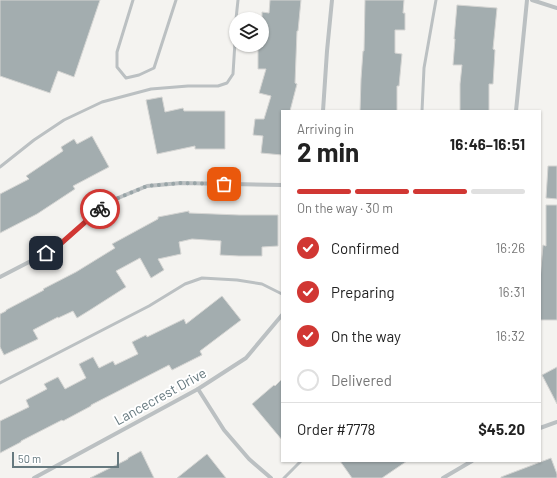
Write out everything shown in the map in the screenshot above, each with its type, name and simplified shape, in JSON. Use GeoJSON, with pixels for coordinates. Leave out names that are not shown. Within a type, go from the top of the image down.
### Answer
{"type":"FeatureCollection","features":[{"type":"Feature","properties":{"kind":"street"},"geometry":{"type":"LineString","coordinates":[[323,110],[332,0]]}},
{"type":"Feature","properties":{"kind":"street"},"geometry":{"type":"LineString","coordinates":[[516,110],[527,0]]}},
{"type":"Feature","properties":{"kind":"street"},"geometry":{"type":"LineString","coordinates":[[532,0],[557,8]]}},
{"type":"Feature","properties":{"kind":"street"},"geometry":{"type":"LineString","coordinates":[[0,277],[58,246],[106,203],[147,186],[181,183],[281,185]]}},
{"type":"Feature","properties":{"kind":"street","name":"Lancecrest Drive"},"geometry":{"type":"LineString","coordinates":[[34,478],[198,389],[246,358],[281,316]]}},
{"type":"Feature","properties":{"kind":"street"},"geometry":{"type":"LineString","coordinates":[[198,389],[224,430],[249,459],[271,478]]}},
{"type":"Feature","properties":{"kind":"street"},"geometry":{"type":"LineString","coordinates":[[541,428],[557,422]]}},
{"type":"Feature","properties":{"kind":"street"},"geometry":{"type":"LineString","coordinates":[[443,478],[470,462]]}},
{"type":"Feature","properties":{"kind":"lane"},"geometry":{"type":"LineString","coordinates":[[133,0],[117,52],[117,67],[126,78],[139,75],[154,68],[176,0]]}},
{"type":"Feature","properties":{"kind":"lane"},"geometry":{"type":"LineString","coordinates":[[237,12],[238,0]]}},
{"type":"Feature","properties":{"kind":"lane"},"geometry":{"type":"LineString","coordinates":[[422,110],[424,68],[436,0]]}},
{"type":"Feature","properties":{"kind":"lane"},"geometry":{"type":"LineString","coordinates":[[0,167],[34,140],[64,120],[102,102],[152,89],[188,86],[218,86],[227,83],[233,74],[234,52]]}},
{"type":"Feature","properties":{"kind":"lane"},"geometry":{"type":"LineString","coordinates":[[0,383],[149,306],[185,284],[202,278],[237,280],[262,284],[281,294]]}},
{"type":"Feature","properties":{"kind":"lane"},"geometry":{"type":"LineString","coordinates":[[284,478],[300,462]]}},
{"type":"Feature","properties":{"kind":"building"},"geometry":{"type":"Polygon","coordinates":[[[0,0],[100,0],[74,77],[58,71],[50,93],[0,76],[0,0]]]}},
{"type":"Feature","properties":{"kind":"building"},"geometry":{"type":"Polygon","coordinates":[[[270,0],[301,0],[297,31],[295,83],[297,84],[290,110],[281,110],[281,155],[261,153],[263,136],[253,135],[255,119],[264,119],[271,96],[259,93],[266,69],[258,69],[258,52],[269,52],[270,0]]]}},
{"type":"Feature","properties":{"kind":"building"},"geometry":{"type":"Polygon","coordinates":[[[365,0],[404,0],[403,13],[405,13],[405,30],[395,30],[395,53],[402,54],[399,86],[397,86],[397,110],[360,110],[364,51],[365,0]]]}},
{"type":"Feature","properties":{"kind":"building"},"geometry":{"type":"Polygon","coordinates":[[[457,5],[497,8],[493,49],[495,50],[493,84],[489,84],[489,110],[460,110],[462,65],[453,65],[457,5]]]}},
{"type":"Feature","properties":{"kind":"building"},"geometry":{"type":"Polygon","coordinates":[[[162,97],[165,112],[183,108],[184,111],[225,111],[225,149],[195,149],[195,146],[157,154],[146,100],[162,97]]]}},
{"type":"Feature","properties":{"kind":"building"},"geometry":{"type":"Polygon","coordinates":[[[92,136],[109,167],[73,186],[75,189],[37,214],[0,233],[0,194],[29,179],[26,176],[63,151],[61,147],[74,139],[77,144],[92,136]]]}},
{"type":"Feature","properties":{"kind":"building"},"geometry":{"type":"Polygon","coordinates":[[[548,166],[557,166],[557,199],[546,198],[548,166]]]}},
{"type":"Feature","properties":{"kind":"building"},"geometry":{"type":"Polygon","coordinates":[[[546,205],[557,205],[557,320],[541,320],[541,268],[543,245],[546,246],[546,205]]]}},
{"type":"Feature","properties":{"kind":"building"},"geometry":{"type":"Polygon","coordinates":[[[189,211],[189,213],[278,215],[278,246],[262,247],[262,256],[239,256],[220,255],[221,241],[192,239],[179,242],[181,254],[158,259],[164,270],[151,278],[140,258],[116,271],[126,287],[77,318],[73,311],[33,330],[38,339],[4,355],[0,347],[0,314],[76,272],[115,248],[112,244],[158,219],[158,217],[189,211]]]}},
{"type":"Feature","properties":{"kind":"building"},"geometry":{"type":"Polygon","coordinates":[[[222,296],[241,320],[200,351],[202,355],[172,370],[169,365],[0,453],[0,421],[29,407],[26,400],[47,389],[44,384],[58,377],[65,389],[86,378],[79,364],[93,357],[99,368],[113,361],[115,365],[138,354],[132,342],[146,335],[147,337],[184,319],[186,324],[222,296]]]}},
{"type":"Feature","properties":{"kind":"building"},"geometry":{"type":"Polygon","coordinates":[[[557,367],[557,404],[542,375],[557,367]]]}},
{"type":"Feature","properties":{"kind":"building"},"geometry":{"type":"Polygon","coordinates":[[[281,380],[281,439],[252,404],[274,385],[275,386],[281,380]]]}},
{"type":"Feature","properties":{"kind":"building"},"geometry":{"type":"Polygon","coordinates":[[[141,451],[154,478],[90,478],[128,459],[141,451]]]}},
{"type":"Feature","properties":{"kind":"building"},"geometry":{"type":"Polygon","coordinates":[[[207,454],[226,478],[177,478],[207,454]]]}},
{"type":"Feature","properties":{"kind":"building"},"geometry":{"type":"Polygon","coordinates":[[[551,458],[557,478],[501,478],[501,477],[551,458]]]}},
{"type":"Feature","properties":{"kind":"building"},"geometry":{"type":"Polygon","coordinates":[[[341,462],[406,462],[382,478],[352,478],[341,462]]]}},
{"type":"Feature","properties":{"kind":"way so far"},"geometry":{"type":"LineString","coordinates":[[100,209],[106,203],[147,186],[181,183],[224,184]]}},
{"type":"Feature","properties":{"kind":"route"},"geometry":{"type":"LineString","coordinates":[[46,253],[58,246],[100,209]]}}]}
